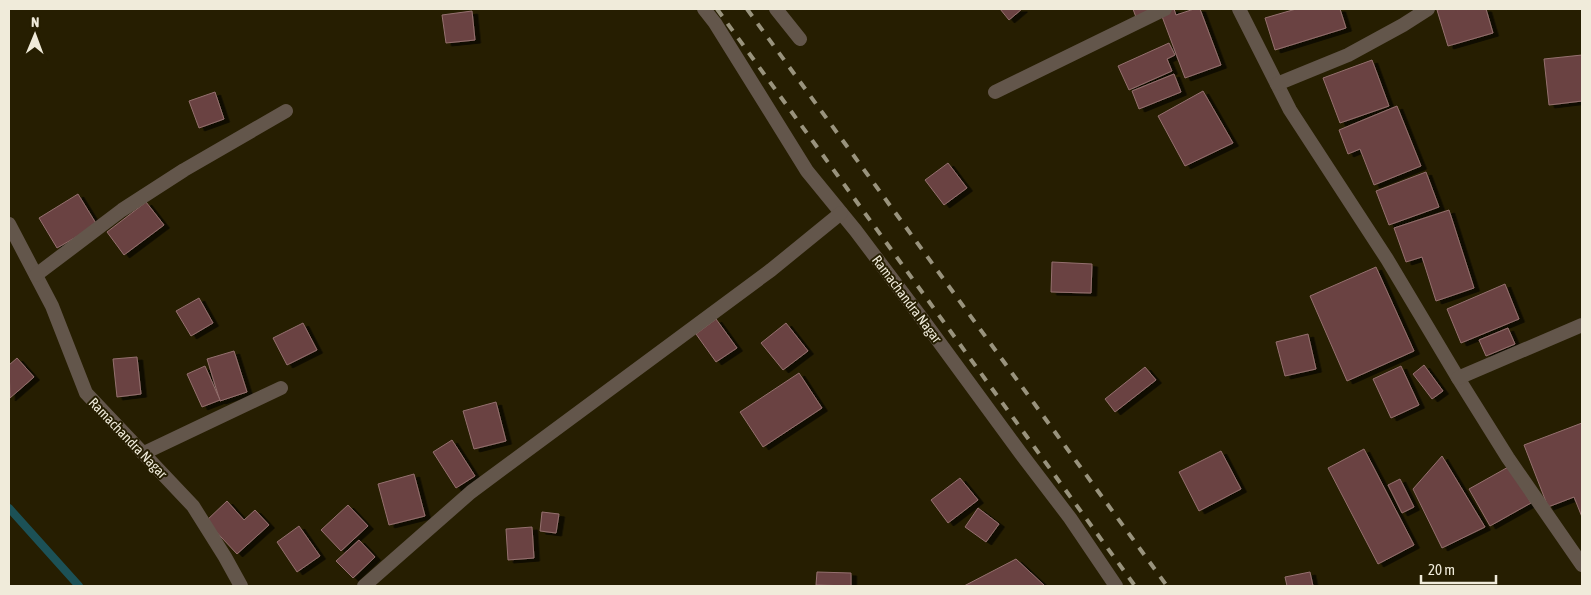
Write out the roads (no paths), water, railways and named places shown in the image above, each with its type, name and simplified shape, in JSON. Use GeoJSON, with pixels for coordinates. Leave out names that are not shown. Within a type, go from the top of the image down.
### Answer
{"type":"FeatureCollection","features":[{"type":"Feature","properties":{"kind":"street","name":"Ramachandra Nagar"},"geometry":{"type":"LineString","coordinates":[[704,9],[715,23],[807,171],[841,213],[1070,518],[1116,586]]}},
{"type":"Feature","properties":{"kind":"street"},"geometry":{"type":"LineString","coordinates":[[776,9],[800,39]]}},
{"type":"Feature","properties":{"kind":"street"},"geometry":{"type":"LineString","coordinates":[[995,92],[1165,9]]}},
{"type":"Feature","properties":{"kind":"street"},"geometry":{"type":"LineString","coordinates":[[1239,9],[1290,110],[1387,259],[1508,458],[1582,565]]}},
{"type":"Feature","properties":{"kind":"street"},"geometry":{"type":"LineString","coordinates":[[1277,84],[1348,55],[1428,9]]}},
{"type":"Feature","properties":{"kind":"street"},"geometry":{"type":"LineString","coordinates":[[36,275],[122,210],[184,170],[286,111]]}},
{"type":"Feature","properties":{"kind":"street"},"geometry":{"type":"LineString","coordinates":[[364,586],[471,492],[770,270],[841,213]]}},
{"type":"Feature","properties":{"kind":"street","name":"Ramachandra Nagar"},"geometry":{"type":"LineString","coordinates":[[9,224],[52,306],[86,393],[193,506],[241,586]]}},
{"type":"Feature","properties":{"kind":"street"},"geometry":{"type":"LineString","coordinates":[[1458,378],[1582,325]]}},
{"type":"Feature","properties":{"kind":"street"},"geometry":{"type":"LineString","coordinates":[[144,453],[281,388]]}},
{"type":"Feature","properties":{"kind":"waterway"},"geometry":{"type":"LineString","coordinates":[[9,508],[79,586]]}},
{"type":"Feature","properties":{"kind":"railway"},"geometry":{"type":"LineString","coordinates":[[717,9],[1135,586]]}},
{"type":"Feature","properties":{"kind":"railway"},"geometry":{"type":"LineString","coordinates":[[747,9],[1167,586]]}}]}
